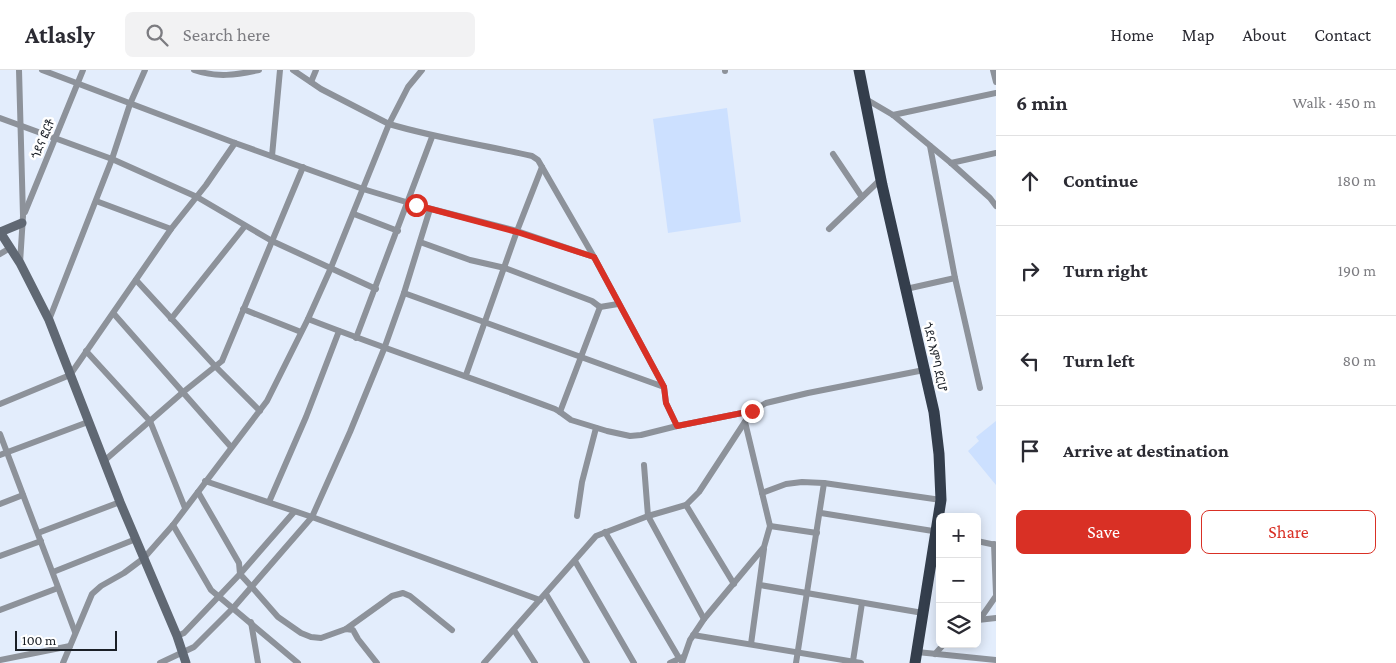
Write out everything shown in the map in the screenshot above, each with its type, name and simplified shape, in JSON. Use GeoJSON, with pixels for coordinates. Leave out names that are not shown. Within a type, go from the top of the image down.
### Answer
{"type":"FeatureCollection","features":[{"type":"Feature","properties":{"kind":"highway","name":"ጎደና እምባ ደርሆ"},"geometry":{"type":"LineString","coordinates":[[859,70],[881,179],[937,430],[941,500],[940,513]]}},
{"type":"Feature","properties":{"kind":"highway","name":"ጎደና እምባ ደርሆ"},"geometry":{"type":"LineString","coordinates":[[916,658],[936,543]]}},
{"type":"Feature","properties":{"kind":"main road"},"geometry":{"type":"LineString","coordinates":[[23,219],[0,232],[20,263],[49,320],[120,502],[177,636],[186,663]]}},
{"type":"Feature","properties":{"kind":"street"},"geometry":{"type":"LineString","coordinates":[[19,70],[23,219],[20,263]]}},
{"type":"Feature","properties":{"kind":"street"},"geometry":{"type":"LineString","coordinates":[[42,70],[363,189],[517,232],[594,257]]}},
{"type":"Feature","properties":{"kind":"street","name":"ጎደና ፎርቶ"},"geometry":{"type":"LineString","coordinates":[[23,219],[83,70]]}},
{"type":"Feature","properties":{"kind":"street"},"geometry":{"type":"LineString","coordinates":[[49,320],[112,159],[130,104],[145,70]]}},
{"type":"Feature","properties":{"kind":"street"},"geometry":{"type":"LineString","coordinates":[[194,70],[224,76],[259,70]]}},
{"type":"Feature","properties":{"kind":"street"},"geometry":{"type":"LineString","coordinates":[[272,156],[280,70]]}},
{"type":"Feature","properties":{"kind":"street"},"geometry":{"type":"LineString","coordinates":[[293,70],[343,101],[389,124],[432,136],[466,141],[532,156],[538,160],[594,257],[664,387],[666,403],[677,426]]}},
{"type":"Feature","properties":{"kind":"street"},"geometry":{"type":"LineString","coordinates":[[311,82],[316,70]]}},
{"type":"Feature","properties":{"kind":"street"},"geometry":{"type":"LineString","coordinates":[[993,70],[996,82]]}},
{"type":"Feature","properties":{"kind":"street"},"geometry":{"type":"LineString","coordinates":[[63,663],[92,594],[144,558],[173,525],[267,401],[330,270],[389,124],[408,87],[419,72]]}},
{"type":"Feature","properties":{"kind":"street"},"geometry":{"type":"LineString","coordinates":[[893,115],[996,93]]}},
{"type":"Feature","properties":{"kind":"street"},"geometry":{"type":"LineString","coordinates":[[864,98],[893,115],[951,163],[995,204]]}},
{"type":"Feature","properties":{"kind":"street"},"geometry":{"type":"LineString","coordinates":[[0,118],[112,159],[197,197],[272,241],[330,270],[376,289]]}},
{"type":"Feature","properties":{"kind":"street"},"geometry":{"type":"LineString","coordinates":[[356,338],[432,136]]}},
{"type":"Feature","properties":{"kind":"street"},"geometry":{"type":"LineString","coordinates":[[0,404],[70,375],[171,229],[197,197],[235,143]]}},
{"type":"Feature","properties":{"kind":"street"},"geometry":{"type":"LineString","coordinates":[[930,146],[955,278],[980,388]]}},
{"type":"Feature","properties":{"kind":"street"},"geometry":{"type":"LineString","coordinates":[[951,163],[996,153]]}},
{"type":"Feature","properties":{"kind":"street"},"geometry":{"type":"LineString","coordinates":[[833,154],[862,197]]}},
{"type":"Feature","properties":{"kind":"street"},"geometry":{"type":"LineString","coordinates":[[104,461],[222,361],[242,309],[303,167]]}},
{"type":"Feature","properties":{"kind":"street"},"geometry":{"type":"LineString","coordinates":[[466,376],[542,167]]}},
{"type":"Feature","properties":{"kind":"street"},"geometry":{"type":"LineString","coordinates":[[828,229],[881,179]]}},
{"type":"Feature","properties":{"kind":"street"},"geometry":{"type":"LineString","coordinates":[[96,200],[171,229]]}},
{"type":"Feature","properties":{"kind":"street"},"geometry":{"type":"LineString","coordinates":[[160,663],[194,647],[234,607],[312,517],[350,432],[384,348],[404,293],[430,209]]}},
{"type":"Feature","properties":{"kind":"street"},"geometry":{"type":"LineString","coordinates":[[354,214],[398,230]]}},
{"type":"Feature","properties":{"kind":"street"},"geometry":{"type":"LineString","coordinates":[[171,318],[245,226]]}},
{"type":"Feature","properties":{"kind":"street"},"geometry":{"type":"LineString","coordinates":[[420,242],[470,260],[505,268],[592,301],[600,307],[618,304]]}},
{"type":"Feature","properties":{"kind":"street"},"geometry":{"type":"LineString","coordinates":[[0,254],[10,248]]}},
{"type":"Feature","properties":{"kind":"street"},"geometry":{"type":"LineString","coordinates":[[906,289],[955,278]]}},
{"type":"Feature","properties":{"kind":"street"},"geometry":{"type":"LineString","coordinates":[[136,280],[215,366],[260,411]]}},
{"type":"Feature","properties":{"kind":"street"},"geometry":{"type":"LineString","coordinates":[[404,293],[664,387]]}},
{"type":"Feature","properties":{"kind":"street"},"geometry":{"type":"LineString","coordinates":[[560,412],[600,307]]}},
{"type":"Feature","properties":{"kind":"street"},"geometry":{"type":"LineString","coordinates":[[242,309],[301,332]]}},
{"type":"Feature","properties":{"kind":"street"},"geometry":{"type":"LineString","coordinates":[[114,314],[231,448]]}},
{"type":"Feature","properties":{"kind":"street"},"geometry":{"type":"LineString","coordinates":[[308,319],[560,412],[571,420],[630,436],[752,411]]}},
{"type":"Feature","properties":{"kind":"street"},"geometry":{"type":"LineString","coordinates":[[268,502],[306,417],[339,331]]}},
{"type":"Feature","properties":{"kind":"street"},"geometry":{"type":"LineString","coordinates":[[86,351],[150,421],[185,508]]}},
{"type":"Feature","properties":{"kind":"street"},"geometry":{"type":"LineString","coordinates":[[484,663],[596,536],[648,516],[686,505],[699,492],[752,411],[762,404],[924,370]]}},
{"type":"Feature","properties":{"kind":"street"},"geometry":{"type":"LineString","coordinates":[[4,454],[88,422]]}},
{"type":"Feature","properties":{"kind":"street"},"geometry":{"type":"LineString","coordinates":[[745,422],[770,526],[764,547],[751,644]]}},
{"type":"Feature","properties":{"kind":"street"},"geometry":{"type":"LineString","coordinates":[[577,516],[582,482],[596,428]]}},
{"type":"Feature","properties":{"kind":"street"},"geometry":{"type":"LineString","coordinates":[[0,434],[4,454],[23,495],[75,632]]}},
{"type":"Feature","properties":{"kind":"street"},"geometry":{"type":"LineString","coordinates":[[644,464],[648,516],[704,619]]}},
{"type":"Feature","properties":{"kind":"street"},"geometry":{"type":"LineString","coordinates":[[205,481],[312,517],[540,600]]}},
{"type":"Feature","properties":{"kind":"street"},"geometry":{"type":"LineString","coordinates":[[762,493],[786,484],[802,482],[824,483],[941,500]]}},
{"type":"Feature","properties":{"kind":"street"},"geometry":{"type":"LineString","coordinates":[[796,663],[821,513],[824,483]]}},
{"type":"Feature","properties":{"kind":"street"},"geometry":{"type":"LineString","coordinates":[[198,492],[239,563],[240,574],[278,617],[302,634],[311,638],[321,638],[346,629],[392,596],[403,593],[410,596],[452,630]]}},
{"type":"Feature","properties":{"kind":"street"},"geometry":{"type":"LineString","coordinates":[[0,504],[23,495]]}},
{"type":"Feature","properties":{"kind":"street"},"geometry":{"type":"LineString","coordinates":[[38,533],[120,502]]}},
{"type":"Feature","properties":{"kind":"street"},"geometry":{"type":"LineString","coordinates":[[686,505],[734,584]]}},
{"type":"Feature","properties":{"kind":"street"},"geometry":{"type":"LineString","coordinates":[[177,636],[184,633],[240,574],[294,512]]}},
{"type":"Feature","properties":{"kind":"street"},"geometry":{"type":"LineString","coordinates":[[821,513],[936,532]]}},
{"type":"Feature","properties":{"kind":"street"},"geometry":{"type":"LineString","coordinates":[[173,525],[211,590],[234,607],[298,663]]}},
{"type":"Feature","properties":{"kind":"street"},"geometry":{"type":"LineString","coordinates":[[770,526],[817,533]]}},
{"type":"Feature","properties":{"kind":"street"},"geometry":{"type":"LineString","coordinates":[[605,532],[682,659]]}},
{"type":"Feature","properties":{"kind":"street"},"geometry":{"type":"LineString","coordinates":[[53,572],[136,539]]}},
{"type":"Feature","properties":{"kind":"street"},"geometry":{"type":"LineString","coordinates":[[0,556],[40,541]]}},
{"type":"Feature","properties":{"kind":"street"},"geometry":{"type":"LineString","coordinates":[[981,542],[995,544],[996,586],[996,595],[981,616]]}},
{"type":"Feature","properties":{"kind":"street"},"geometry":{"type":"LineString","coordinates":[[670,663],[682,659],[693,635],[704,619],[764,547]]}},
{"type":"Feature","properties":{"kind":"street"},"geometry":{"type":"LineString","coordinates":[[575,561],[634,663]]}},
{"type":"Feature","properties":{"kind":"street"},"geometry":{"type":"LineString","coordinates":[[760,585],[923,613]]}},
{"type":"Feature","properties":{"kind":"street"},"geometry":{"type":"LineString","coordinates":[[0,610],[58,588]]}},
{"type":"Feature","properties":{"kind":"street"},"geometry":{"type":"LineString","coordinates":[[546,594],[587,663]]}},
{"type":"Feature","properties":{"kind":"street"},"geometry":{"type":"LineString","coordinates":[[852,661],[862,603]]}},
{"type":"Feature","properties":{"kind":"street"},"geometry":{"type":"LineString","coordinates":[[981,620],[996,618]]}},
{"type":"Feature","properties":{"kind":"street"},"geometry":{"type":"LineString","coordinates":[[251,622],[258,663]]}},
{"type":"Feature","properties":{"kind":"street"},"geometry":{"type":"LineString","coordinates":[[346,629],[353,630],[377,663]]}},
{"type":"Feature","properties":{"kind":"street"},"geometry":{"type":"LineString","coordinates":[[514,630],[535,663]]}},
{"type":"Feature","properties":{"kind":"street"},"geometry":{"type":"LineString","coordinates":[[693,635],[861,663]]}},
{"type":"Feature","properties":{"kind":"street"},"geometry":{"type":"LineString","coordinates":[[0,660],[70,646]]}},
{"type":"Feature","properties":{"kind":"street"},"geometry":{"type":"LineString","coordinates":[[936,654],[941,648]]}},
{"type":"Feature","properties":{"kind":"street"},"geometry":{"type":"LineString","coordinates":[[916,658],[936,654],[996,660]]}},
{"type":"Feature","properties":{"kind":"shaded area"},"geometry":{"type":"Polygon","coordinates":[[[727,108],[741,222],[668,233],[653,119],[727,108]]]}},
{"type":"Feature","properties":{"kind":"shaded area"},"geometry":{"type":"Polygon","coordinates":[[[996,421],[996,485],[968,451],[979,441],[976,437],[996,421]]]}},
{"type":"Feature","properties":{"kind":"route"},"geometry":{"type":"LineString","coordinates":[[416,205],[517,232],[594,257],[664,387],[666,403],[671,417],[677,426],[752,411]]}}]}
